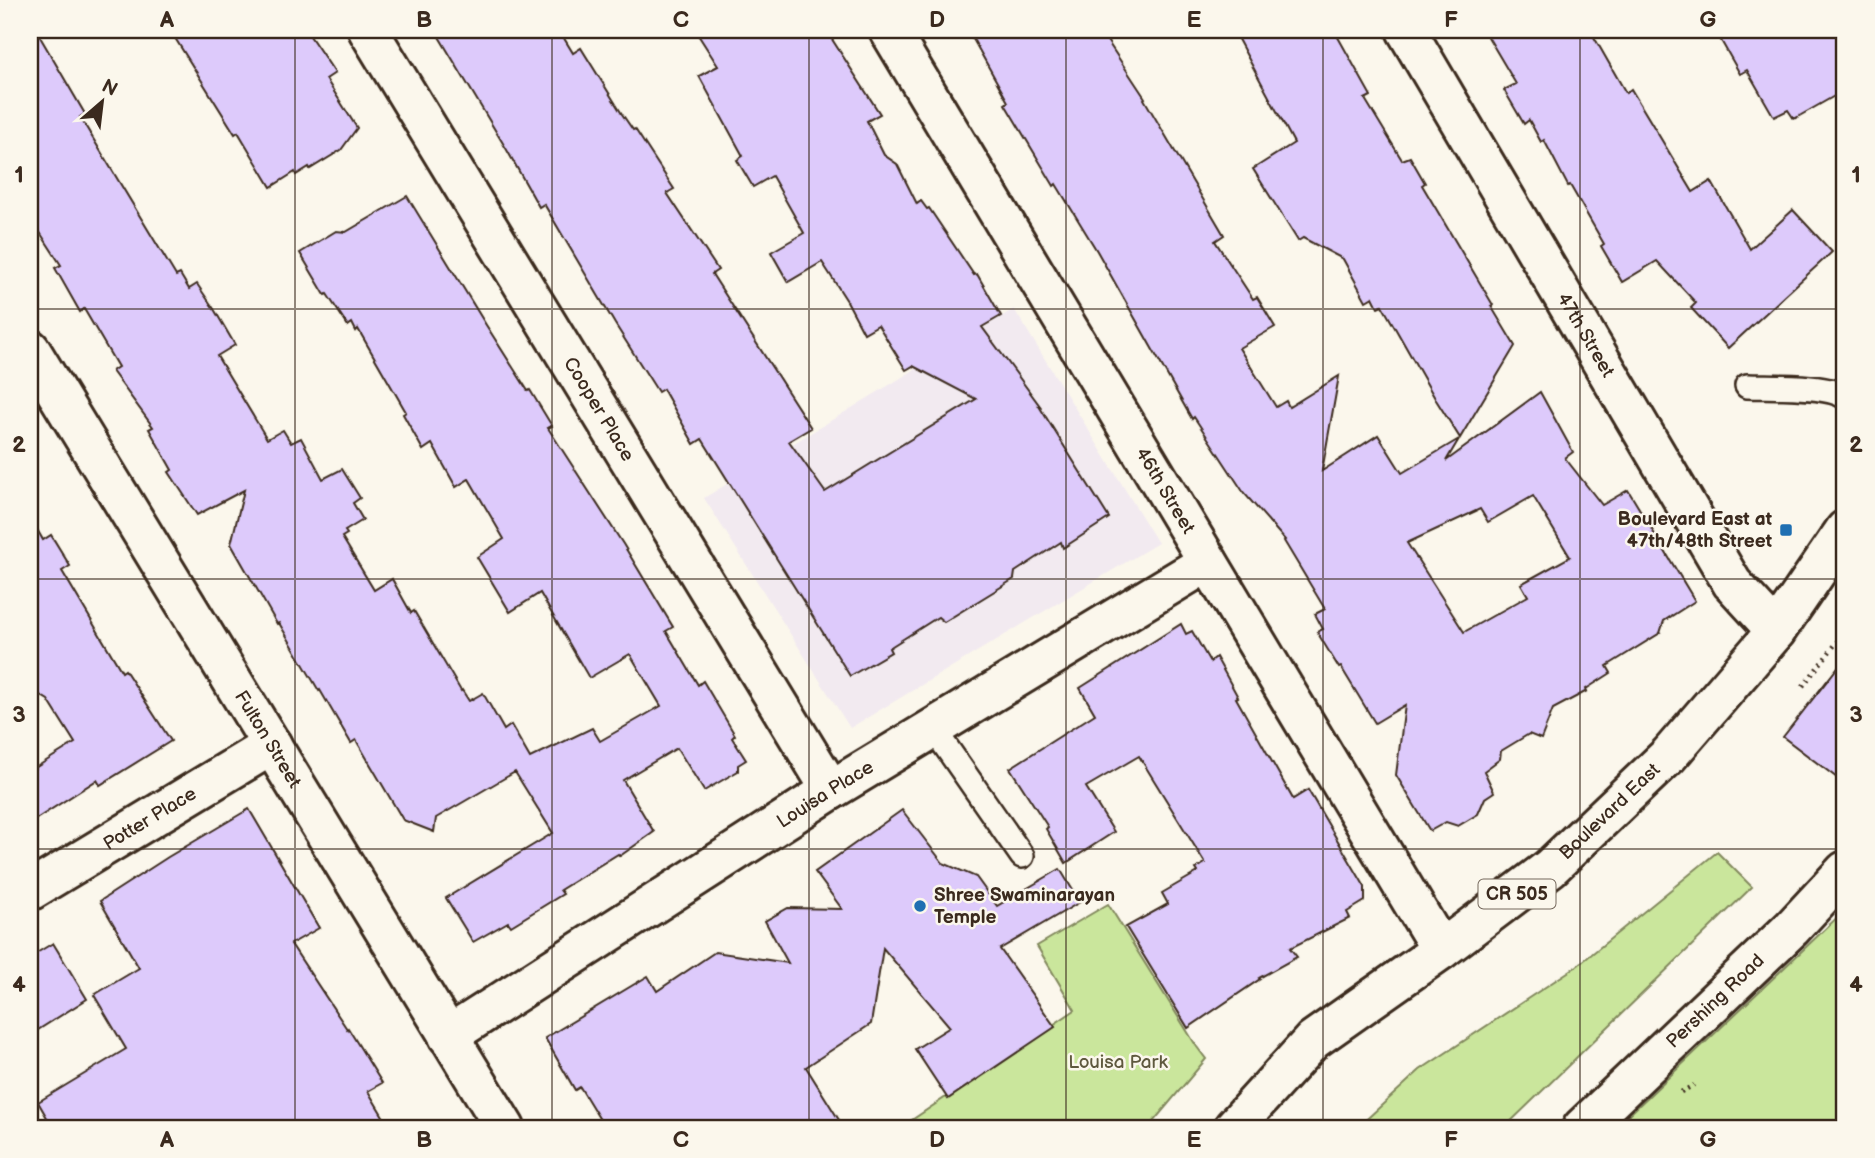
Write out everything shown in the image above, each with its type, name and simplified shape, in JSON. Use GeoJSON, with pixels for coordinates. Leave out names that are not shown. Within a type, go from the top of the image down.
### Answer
{"type":"FeatureCollection","features":[{"type":"Feature","properties":{"kind":"street","name":"Cooper Place"},"geometry":{"type":"LineString","coordinates":[[368,30],[831,790]]}},
{"type":"Feature","properties":{"kind":"street","name":"46th Street"},"geometry":{"type":"LineString","coordinates":[[889,30],[1441,950]]}},
{"type":"Feature","properties":{"kind":"street","name":"47th Street"},"geometry":{"type":"LineString","coordinates":[[1406,30],[1732,583],[1776,631]]}},
{"type":"Feature","properties":{"kind":"street","name":"Fulton Street"},"geometry":{"type":"LineString","coordinates":[[30,349],[505,1128]]}},
{"type":"Feature","properties":{"kind":"street","name":"Boulevard East"},"geometry":{"type":"LineString","coordinates":[[1233,1128],[1313,1041],[1550,869],[1669,755],[1776,631],[1845,530]]}},
{"type":"Feature","properties":{"kind":"street","name":"Louisa Place"},"geometry":{"type":"LineString","coordinates":[[449,1036],[831,790],[1208,562]]}},
{"type":"Feature","properties":{"kind":"street","name":"Potter Place"},"geometry":{"type":"LineString","coordinates":[[30,891],[272,745]]}},
{"type":"Feature","properties":{"kind":"street","name":"Pershing Road"},"geometry":{"type":"LineString","coordinates":[[1582,1128],[1792,929],[1845,871]]}},
{"type":"Feature","properties":{"kind":"lane"},"geometry":{"type":"LineString","coordinates":[[1747,386],[1796,387],[1839,393],[1845,397]]}},
{"type":"Feature","properties":{"kind":"lane"},"geometry":{"type":"LineString","coordinates":[[933,728],[1022,856]]}},
{"type":"Feature","properties":{"kind":"path"},"geometry":{"type":"LineString","coordinates":[[1803,686],[1845,632]]}},
{"type":"Feature","properties":{"kind":"shaded area"},"geometry":{"type":"Polygon","coordinates":[[[1014,309],[1158,543],[850,728],[704,498],[1014,309]]]}},
{"type":"Feature","properties":{"kind":"green space"},"geometry":{"type":"Polygon","coordinates":[[[1717,852],[1752,887],[1504,1128],[1357,1128],[1420,1070],[1577,966],[1717,852]]]}},
{"type":"Feature","properties":{"kind":"green space","name":"Louisa Park"},"geometry":{"type":"Polygon","coordinates":[[[1108,904],[1206,1059],[1148,1128],[900,1128],[1075,1010],[1037,946],[1108,904]]]}},
{"type":"Feature","properties":{"kind":"green space"},"geometry":{"type":"Polygon","coordinates":[[[1845,910],[1845,1128],[1615,1128],[1845,910]]]}},
{"type":"Feature","properties":{"kind":"building"},"geometry":{"type":"Polygon","coordinates":[[[30,30],[36,30],[85,114],[80,117],[176,276],[180,274],[189,289],[197,284],[235,345],[217,356],[267,439],[283,430],[291,443],[301,438],[323,479],[342,469],[360,498],[353,503],[363,520],[345,531],[347,534],[342,537],[374,590],[392,579],[461,691],[469,701],[483,693],[504,730],[511,725],[530,758],[592,728],[600,741],[661,706],[630,654],[589,678],[540,593],[510,612],[477,557],[504,539],[469,479],[456,487],[432,444],[423,450],[403,414],[406,412],[358,329],[356,331],[352,323],[348,326],[327,294],[325,295],[300,253],[336,231],[346,232],[407,196],[486,325],[528,391],[530,390],[552,426],[548,428],[673,627],[666,631],[698,685],[703,681],[735,735],[732,738],[746,760],[738,765],[738,771],[704,791],[677,748],[623,780],[654,832],[620,856],[618,854],[560,890],[563,894],[511,926],[508,922],[473,942],[446,898],[553,833],[515,772],[436,818],[434,832],[403,820],[356,740],[351,743],[231,544],[244,490],[197,515],[169,472],[172,470],[149,429],[153,427],[112,371],[118,367],[84,309],[80,312],[55,268],[61,265],[30,217],[30,30]]]}},
{"type":"Feature","properties":{"kind":"building"},"geometry":{"type":"Polygon","coordinates":[[[170,30],[306,30],[335,73],[326,79],[357,128],[341,150],[310,169],[309,167],[296,175],[295,172],[271,187],[170,30]]]}},
{"type":"Feature","properties":{"kind":"building"},"geometry":{"type":"Polygon","coordinates":[[[435,30],[559,30],[573,53],[581,48],[622,114],[633,130],[635,129],[674,189],[667,193],[718,270],[712,274],[811,428],[789,441],[825,492],[976,399],[913,366],[906,370],[878,325],[864,333],[822,262],[788,282],[771,252],[804,233],[772,176],[753,187],[737,160],[743,156],[699,76],[718,66],[695,30],[826,30],[880,114],[867,121],[884,155],[897,164],[917,204],[921,201],[929,208],[974,275],[977,274],[1001,316],[982,327],[1040,406],[1109,518],[1063,548],[1061,542],[1015,572],[1014,579],[944,622],[938,617],[889,648],[891,652],[850,676],[702,439],[694,444],[663,389],[658,392],[615,324],[544,204],[539,207],[435,30]]]}},
{"type":"Feature","properties":{"kind":"building"},"geometry":{"type":"Polygon","coordinates":[[[968,30],[1100,30],[1145,98],[1224,235],[1215,241],[1253,299],[1257,297],[1275,327],[1239,348],[1276,407],[1286,401],[1289,407],[1339,376],[1322,471],[1378,435],[1402,473],[1459,439],[1446,461],[1540,392],[1573,452],[1565,458],[1602,505],[1628,490],[1695,601],[1664,621],[1660,633],[1607,666],[1611,673],[1586,689],[1587,691],[1553,709],[1541,739],[1529,734],[1501,751],[1500,759],[1484,771],[1494,792],[1485,798],[1478,814],[1458,826],[1446,822],[1430,831],[1396,775],[1405,705],[1375,723],[1317,632],[1323,629],[1315,614],[1325,609],[1285,540],[1244,493],[1194,417],[1192,419],[1097,251],[1005,104],[1008,102],[968,30]],[[1533,496],[1488,522],[1480,509],[1407,543],[1464,632],[1528,596],[1521,584],[1570,557],[1533,496]]]}},
{"type":"Feature","properties":{"kind":"building"},"geometry":{"type":"Polygon","coordinates":[[[1233,30],[1334,30],[1371,96],[1365,99],[1402,160],[1410,157],[1425,183],[1422,185],[1493,305],[1491,306],[1515,346],[1460,438],[1382,305],[1378,307],[1373,297],[1366,301],[1343,259],[1303,238],[1298,241],[1253,169],[1294,143],[1233,30]]]}},
{"type":"Feature","properties":{"kind":"building"},"geometry":{"type":"Polygon","coordinates":[[[1484,30],[1590,30],[1626,93],[1631,89],[1693,192],[1711,181],[1750,249],[1793,210],[1832,252],[1728,348],[1691,308],[1696,303],[1657,261],[1622,282],[1601,246],[1604,244],[1570,185],[1568,186],[1544,140],[1541,142],[1529,120],[1524,124],[1504,90],[1516,84],[1484,30]]]}},
{"type":"Feature","properties":{"kind":"building"},"geometry":{"type":"Polygon","coordinates":[[[1715,30],[1845,30],[1845,90],[1794,119],[1788,110],[1774,117],[1747,70],[1740,74],[1715,30]]]}},
{"type":"Feature","properties":{"kind":"building"},"geometry":{"type":"Polygon","coordinates":[[[30,517],[43,540],[51,535],[70,566],[62,571],[122,672],[125,670],[171,741],[100,785],[97,780],[30,823],[30,771],[75,743],[48,700],[35,692],[30,682],[30,517]]]}},
{"type":"Feature","properties":{"kind":"building"},"geometry":{"type":"Polygon","coordinates":[[[1181,624],[1186,634],[1192,631],[1210,662],[1216,657],[1293,799],[1308,790],[1365,887],[1365,901],[1347,912],[1350,918],[1290,948],[1297,957],[1259,978],[1188,1028],[1126,927],[1168,904],[1162,893],[1198,872],[1196,869],[1205,863],[1139,756],[1086,787],[1114,832],[1066,863],[1046,829],[1048,827],[1010,768],[1095,714],[1080,688],[1181,624]]]}},
{"type":"Feature","properties":{"kind":"building"},"geometry":{"type":"Polygon","coordinates":[[[1845,658],[1845,784],[1783,737],[1845,658]]]}},
{"type":"Feature","properties":{"kind":"building"},"geometry":{"type":"Polygon","coordinates":[[[249,809],[319,928],[291,944],[382,1083],[368,1091],[390,1128],[53,1128],[38,1102],[126,1049],[94,995],[139,968],[100,901],[249,809]]]}},
{"type":"Feature","properties":{"kind":"building"},"geometry":{"type":"Polygon","coordinates":[[[902,810],[943,863],[976,877],[997,906],[1060,869],[1080,902],[1000,949],[1055,1027],[948,1099],[915,1049],[950,1027],[883,948],[871,1024],[806,1067],[844,1128],[605,1128],[580,1087],[575,1090],[545,1038],[648,976],[657,991],[715,952],[788,963],[765,921],[788,908],[842,909],[815,872],[902,810]]]}},
{"type":"Feature","properties":{"kind":"building"},"geometry":{"type":"Polygon","coordinates":[[[53,943],[87,999],[30,1035],[30,957],[53,943]]]}},
{"type":"Feature","properties":{"kind":"place","name":"Boulevard East at 47th/48th Street"},"geometry":{"type":"Point","coordinates":[1786,530]}},
{"type":"Feature","properties":{"kind":"place","name":"Shree Swaminarayan Temple"},"geometry":{"type":"Point","coordinates":[920,906]}}]}
